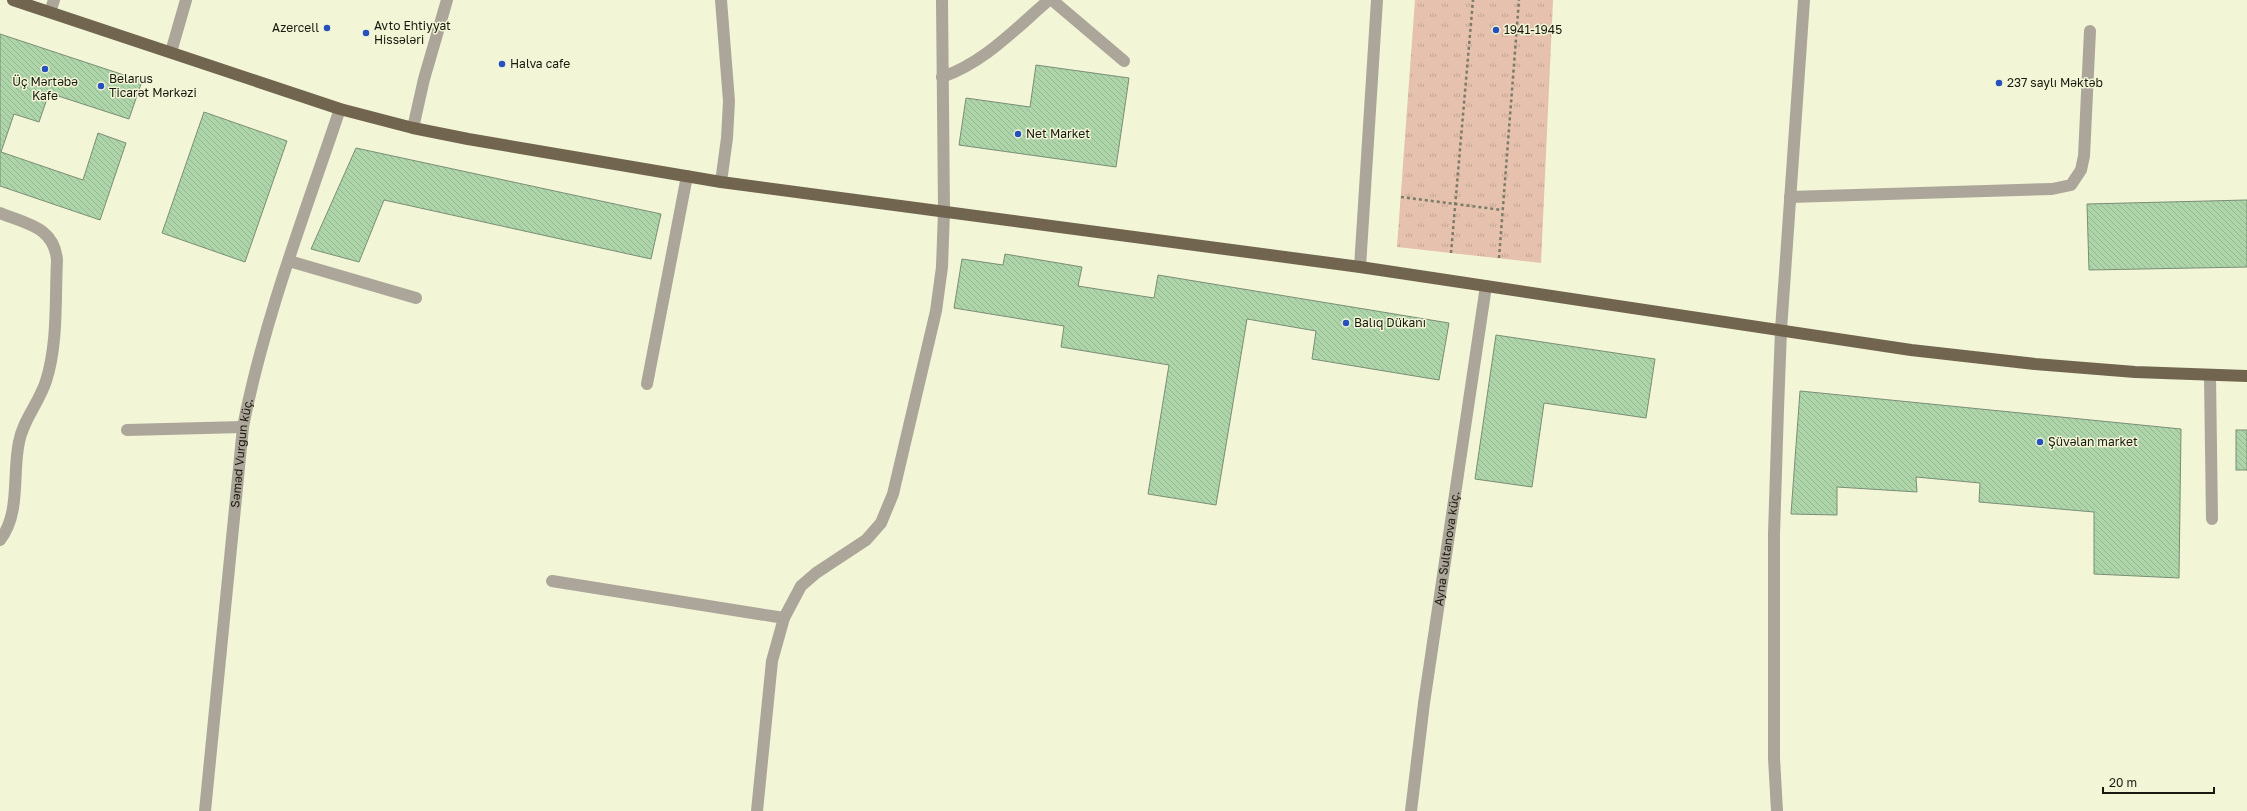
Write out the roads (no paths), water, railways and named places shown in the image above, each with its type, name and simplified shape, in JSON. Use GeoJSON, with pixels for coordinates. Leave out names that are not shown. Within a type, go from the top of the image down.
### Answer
{"type":"FeatureCollection","features":[{"type":"Feature","properties":{"kind":"main road"},"geometry":{"type":"LineString","coordinates":[[13,0],[340,109],[413,128],[468,140],[721,182],[1360,267],[1911,350],[2035,364],[2210,376],[2247,376]]}},
{"type":"Feature","properties":{"kind":"street"},"geometry":{"type":"LineString","coordinates":[[50,12],[54,0]]}},
{"type":"Feature","properties":{"kind":"street"},"geometry":{"type":"LineString","coordinates":[[171,52],[186,0]]}},
{"type":"Feature","properties":{"kind":"street"},"geometry":{"type":"LineString","coordinates":[[413,128],[424,79],[447,0]]}},
{"type":"Feature","properties":{"kind":"street"},"geometry":{"type":"LineString","coordinates":[[721,0],[729,101],[727,138],[721,182]]}},
{"type":"Feature","properties":{"kind":"street"},"geometry":{"type":"LineString","coordinates":[[757,811],[772,662],[784,618],[801,586],[816,573],[866,540],[882,523],[893,494],[936,311],[942,267],[944,211],[942,0]]}},
{"type":"Feature","properties":{"kind":"street"},"geometry":{"type":"LineString","coordinates":[[942,77],[959,72],[975,63],[1051,0],[1124,61]]}},
{"type":"Feature","properties":{"kind":"street"},"geometry":{"type":"LineString","coordinates":[[1360,267],[1377,0]]}},
{"type":"Feature","properties":{"kind":"street"},"geometry":{"type":"LineString","coordinates":[[1777,811],[1774,758],[1774,534],[1781,330],[1804,0]]}},
{"type":"Feature","properties":{"kind":"street"},"geometry":{"type":"LineString","coordinates":[[1790,197],[2052,189],[2071,184],[2081,170],[2084,156],[2090,31]]}},
{"type":"Feature","properties":{"kind":"street","name":"Səməd Vurğun küç."},"geometry":{"type":"LineString","coordinates":[[205,811],[243,427],[251,386],[289,261],[340,109]]}},
{"type":"Feature","properties":{"kind":"street"},"geometry":{"type":"LineString","coordinates":[[647,384],[687,176]]}},
{"type":"Feature","properties":{"kind":"street"},"geometry":{"type":"LineString","coordinates":[[0,213],[41,230],[50,237],[56,247],[58,260],[52,362],[46,383],[24,424],[18,443],[12,513],[6,532],[0,540]]}},
{"type":"Feature","properties":{"kind":"street"},"geometry":{"type":"LineString","coordinates":[[289,261],[416,298]]}},
{"type":"Feature","properties":{"kind":"street","name":"Ayna Sultanova küç."},"geometry":{"type":"LineString","coordinates":[[1411,811],[1425,695],[1486,286]]}},
{"type":"Feature","properties":{"kind":"street"},"geometry":{"type":"LineString","coordinates":[[2210,376],[2212,519]]}},
{"type":"Feature","properties":{"kind":"street"},"geometry":{"type":"LineString","coordinates":[[127,430],[243,427]]}},
{"type":"Feature","properties":{"kind":"street"},"geometry":{"type":"LineString","coordinates":[[552,581],[784,618]]}},
{"type":"Feature","properties":{"kind":"place","name":"Azercell"},"geometry":{"type":"Point","coordinates":[327,28]}},
{"type":"Feature","properties":{"kind":"place","name":"1941-1945"},"geometry":{"type":"Point","coordinates":[1496,30]}},
{"type":"Feature","properties":{"kind":"place","name":"Avto Ehtiyyat Hissələri"},"geometry":{"type":"Point","coordinates":[366,33]}},
{"type":"Feature","properties":{"kind":"place","name":"Halva cafe"},"geometry":{"type":"Point","coordinates":[502,64]}},
{"type":"Feature","properties":{"kind":"place","name":"Üç Mərtəbə Kafe"},"geometry":{"type":"Point","coordinates":[45,69]}},
{"type":"Feature","properties":{"kind":"place","name":"237 saylı Məktəb"},"geometry":{"type":"Point","coordinates":[1999,83]}},
{"type":"Feature","properties":{"kind":"place","name":"Belarus Ticarət Mərkəzi"},"geometry":{"type":"Point","coordinates":[101,86]}},
{"type":"Feature","properties":{"kind":"place","name":"Net Market"},"geometry":{"type":"Point","coordinates":[1018,134]}},
{"type":"Feature","properties":{"kind":"place","name":"Balıq Dükanı"},"geometry":{"type":"Point","coordinates":[1346,323]}},
{"type":"Feature","properties":{"kind":"place","name":"Şüvəlan market"},"geometry":{"type":"Point","coordinates":[2040,442]}}]}
